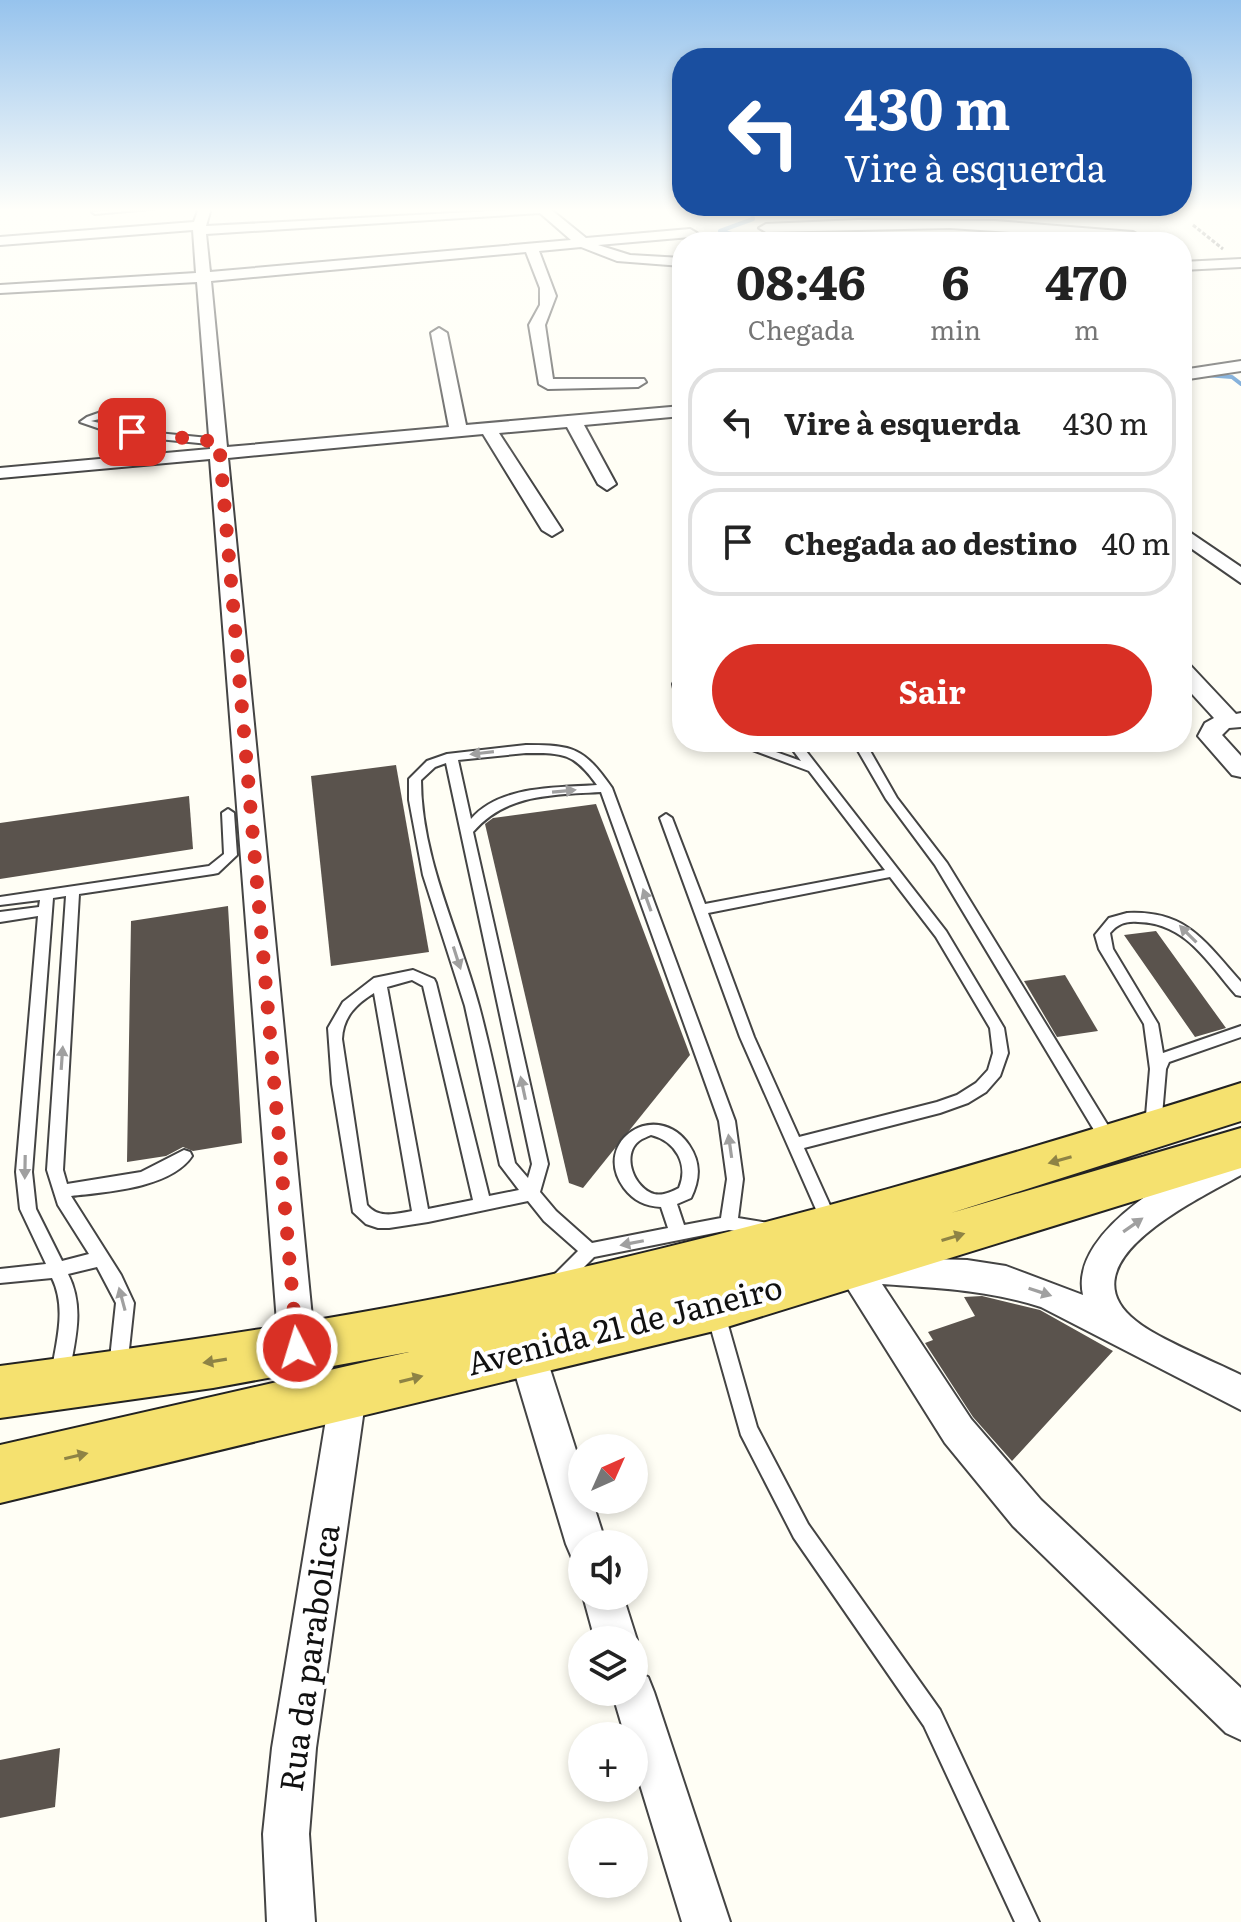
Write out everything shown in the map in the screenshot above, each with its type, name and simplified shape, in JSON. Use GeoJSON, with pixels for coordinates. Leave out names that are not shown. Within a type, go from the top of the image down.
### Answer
{"type":"FeatureCollection","features":[{"type":"Feature","properties":{"kind":"main road","name":"Avenida 21 de Janeiro"},"geometry":{"type":"LineString","coordinates":[[0,1392],[297,1348],[714,1307],[829,1243],[1241,1102]]}},
{"type":"Feature","properties":{"kind":"main road","name":"Avenida 21 de Janeiro"},"geometry":{"type":"LineString","coordinates":[[0,1474],[348,1395],[533,1325],[829,1243],[1241,1148]]}},
{"type":"Feature","properties":{"kind":"street"},"geometry":{"type":"LineString","coordinates":[[207,298],[297,1348]]}},
{"type":"Feature","properties":{"kind":"street"},"geometry":{"type":"LineString","coordinates":[[548,298],[545,317],[537,325],[545,381],[638,382]]}},
{"type":"Feature","properties":{"kind":"street"},"geometry":{"type":"LineString","coordinates":[[439,333],[458,431]]}},
{"type":"Feature","properties":{"kind":"street"},"geometry":{"type":"LineString","coordinates":[[1192,373],[1241,366]]}},
{"type":"Feature","properties":{"kind":"street"},"geometry":{"type":"LineString","coordinates":[[0,473],[219,448],[488,429],[672,412]]}},
{"type":"Feature","properties":{"kind":"street"},"geometry":{"type":"LineString","coordinates":[[573,421],[607,484]]}},
{"type":"Feature","properties":{"kind":"street"},"geometry":{"type":"LineString","coordinates":[[488,429],[552,530]]}},
{"type":"Feature","properties":{"kind":"street"},"geometry":{"type":"LineString","coordinates":[[1192,541],[1241,577]]}},
{"type":"Feature","properties":{"kind":"street"},"geometry":{"type":"LineString","coordinates":[[1211,557],[1241,551]]}},
{"type":"Feature","properties":{"kind":"street"},"geometry":{"type":"LineString","coordinates":[[1192,679],[1236,720]]}},
{"type":"Feature","properties":{"kind":"street"},"geometry":{"type":"LineString","coordinates":[[1236,720],[1213,726],[1210,736],[1241,770]]}},
{"type":"Feature","properties":{"kind":"street"},"geometry":{"type":"LineString","coordinates":[[1127,1337],[1101,1298],[1097,1285],[1103,1256],[1117,1236],[1139,1220],[1241,1160]]}},
{"type":"Feature","properties":{"kind":"street"},"geometry":{"type":"LineString","coordinates":[[829,1243],[1006,1281],[1052,1296],[1241,1393]]}},
{"type":"Feature","properties":{"kind":"street"},"geometry":{"type":"LineString","coordinates":[[829,1243],[958,1431],[1027,1513],[1241,1718]]}},
{"type":"Feature","properties":{"kind":"street"},"geometry":{"type":"LineString","coordinates":[[533,1325],[583,1530]]}},
{"type":"Feature","properties":{"kind":"street","name":"Rua da parabolica"},"geometry":{"type":"LineString","coordinates":[[291,1922],[286,1834],[294,1748],[348,1395]]}},
{"type":"Feature","properties":{"kind":"street"},"geometry":{"type":"LineString","coordinates":[[637,1706],[706,1922]]}},
{"type":"Feature","properties":{"kind":"lane"},"geometry":{"type":"LineString","coordinates":[[132,432],[139,421],[128,415],[98,414],[84,422],[101,429],[219,448]]}},
{"type":"Feature","properties":{"kind":"lane"},"geometry":{"type":"LineString","coordinates":[[589,1251],[571,1238],[508,1165],[472,1006],[430,875],[415,800],[415,779],[420,771],[451,757],[526,749],[561,749],[587,762],[606,788],[727,1121],[735,1179],[729,1223]]}},
{"type":"Feature","properties":{"kind":"lane"},"geometry":{"type":"LineString","coordinates":[[765,752],[810,768]]}},
{"type":"Feature","properties":{"kind":"lane"},"geometry":{"type":"LineString","coordinates":[[795,1144],[957,1103],[984,1084],[1000,1060],[1002,1046],[987,1011],[941,934],[800,752]]}},
{"type":"Feature","properties":{"kind":"lane"},"geometry":{"type":"LineString","coordinates":[[865,752],[892,799],[1132,1138]]}},
{"type":"Feature","properties":{"kind":"lane"},"geometry":{"type":"LineString","coordinates":[[451,757],[540,1164],[531,1194]]}},
{"type":"Feature","properties":{"kind":"lane"},"geometry":{"type":"LineString","coordinates":[[467,832],[476,818],[493,806],[523,796],[606,788]]}},
{"type":"Feature","properties":{"kind":"lane"},"geometry":{"type":"LineString","coordinates":[[0,917],[73,891],[213,870],[231,855],[228,813]]}},
{"type":"Feature","properties":{"kind":"lane"},"geometry":{"type":"LineString","coordinates":[[666,818],[747,1037],[795,1144],[829,1243]]}},
{"type":"Feature","properties":{"kind":"lane"},"geometry":{"type":"LineString","coordinates":[[699,910],[895,872]]}},
{"type":"Feature","properties":{"kind":"lane"},"geometry":{"type":"LineString","coordinates":[[73,891],[55,1170],[62,1191],[125,1303],[116,1376]]}},
{"type":"Feature","properties":{"kind":"lane"},"geometry":{"type":"LineString","coordinates":[[0,901],[46,902]]}},
{"type":"Feature","properties":{"kind":"lane"},"geometry":{"type":"LineString","coordinates":[[46,902],[24,1172],[28,1209],[66,1288],[70,1311],[58,1385]]}},
{"type":"Feature","properties":{"kind":"lane"},"geometry":{"type":"LineString","coordinates":[[1158,1069],[1151,1024],[1106,949],[1102,935],[1108,925],[1127,917],[1156,916],[1173,920],[1187,931],[1241,991]]}},
{"type":"Feature","properties":{"kind":"lane"},"geometry":{"type":"LineString","coordinates":[[482,1203],[429,983],[413,975],[379,982],[351,1002],[333,1032],[359,1207],[366,1217],[382,1222],[531,1194]]}},
{"type":"Feature","properties":{"kind":"lane"},"geometry":{"type":"LineString","coordinates":[[379,982],[421,1214]]}},
{"type":"Feature","properties":{"kind":"lane"},"geometry":{"type":"LineString","coordinates":[[1132,1138],[1164,1058],[1241,1031]]}},
{"type":"Feature","properties":{"kind":"lane"},"geometry":{"type":"LineString","coordinates":[[661,1130],[683,1146],[692,1177],[690,1186],[685,1193],[668,1202],[638,1196],[629,1181],[622,1150],[631,1135],[640,1131],[661,1130]]}},
{"type":"Feature","properties":{"kind":"lane"},"geometry":{"type":"LineString","coordinates":[[62,1191],[149,1177],[169,1169],[184,1156]]}},
{"type":"Feature","properties":{"kind":"lane"},"geometry":{"type":"LineString","coordinates":[[668,1202],[678,1234]]}},
{"type":"Feature","properties":{"kind":"lane"},"geometry":{"type":"LineString","coordinates":[[533,1325],[589,1251],[729,1223],[829,1243]]}},
{"type":"Feature","properties":{"kind":"lane"},"geometry":{"type":"LineString","coordinates":[[0,1276],[55,1270],[100,1259]]}},
{"type":"Feature","properties":{"kind":"lane"},"geometry":{"type":"LineString","coordinates":[[714,1307],[748,1429],[761,1455],[801,1531],[932,1718],[1027,1922]]}},
{"type":"Feature","properties":{"kind":"building"},"geometry":{"type":"Polygon","coordinates":[[[396,765],[429,952],[331,966],[311,776],[396,765]]]}},
{"type":"Feature","properties":{"kind":"building"},"geometry":{"type":"Polygon","coordinates":[[[189,796],[193,849],[0,879],[0,823],[189,796]]]}},
{"type":"Feature","properties":{"kind":"building"},"geometry":{"type":"Polygon","coordinates":[[[596,804],[690,1055],[583,1188],[569,1183],[485,824],[493,818],[596,804]]]}},
{"type":"Feature","properties":{"kind":"building"},"geometry":{"type":"Polygon","coordinates":[[[228,906],[242,1143],[193,1151],[183,1147],[166,1156],[127,1162],[131,921],[228,906]]]}},
{"type":"Feature","properties":{"kind":"building"},"geometry":{"type":"Polygon","coordinates":[[[1156,931],[1226,1028],[1195,1037],[1124,935],[1156,931]]]}},
{"type":"Feature","properties":{"kind":"building"},"geometry":{"type":"Polygon","coordinates":[[[1065,975],[1098,1031],[1057,1037],[1024,981],[1065,975]]]}},
{"type":"Feature","properties":{"kind":"building"},"geometry":{"type":"Polygon","coordinates":[[[982,1296],[1040,1310],[1113,1351],[1012,1461],[973,1417],[925,1343],[933,1340],[928,1332],[975,1316],[964,1297],[982,1296]]]}},
{"type":"Feature","properties":{"kind":"building"},"geometry":{"type":"Polygon","coordinates":[[[60,1748],[55,1807],[0,1818],[0,1760],[60,1748]]]}},
{"type":"Feature","properties":{"kind":"waterway"},"geometry":{"type":"LineString","coordinates":[[1205,375],[1232,377],[1241,384]]}},
{"type":"Feature","properties":{"kind":"route"},"geometry":{"type":"LineString","coordinates":[[132,432],[219,442],[297,1348]]}}]}
